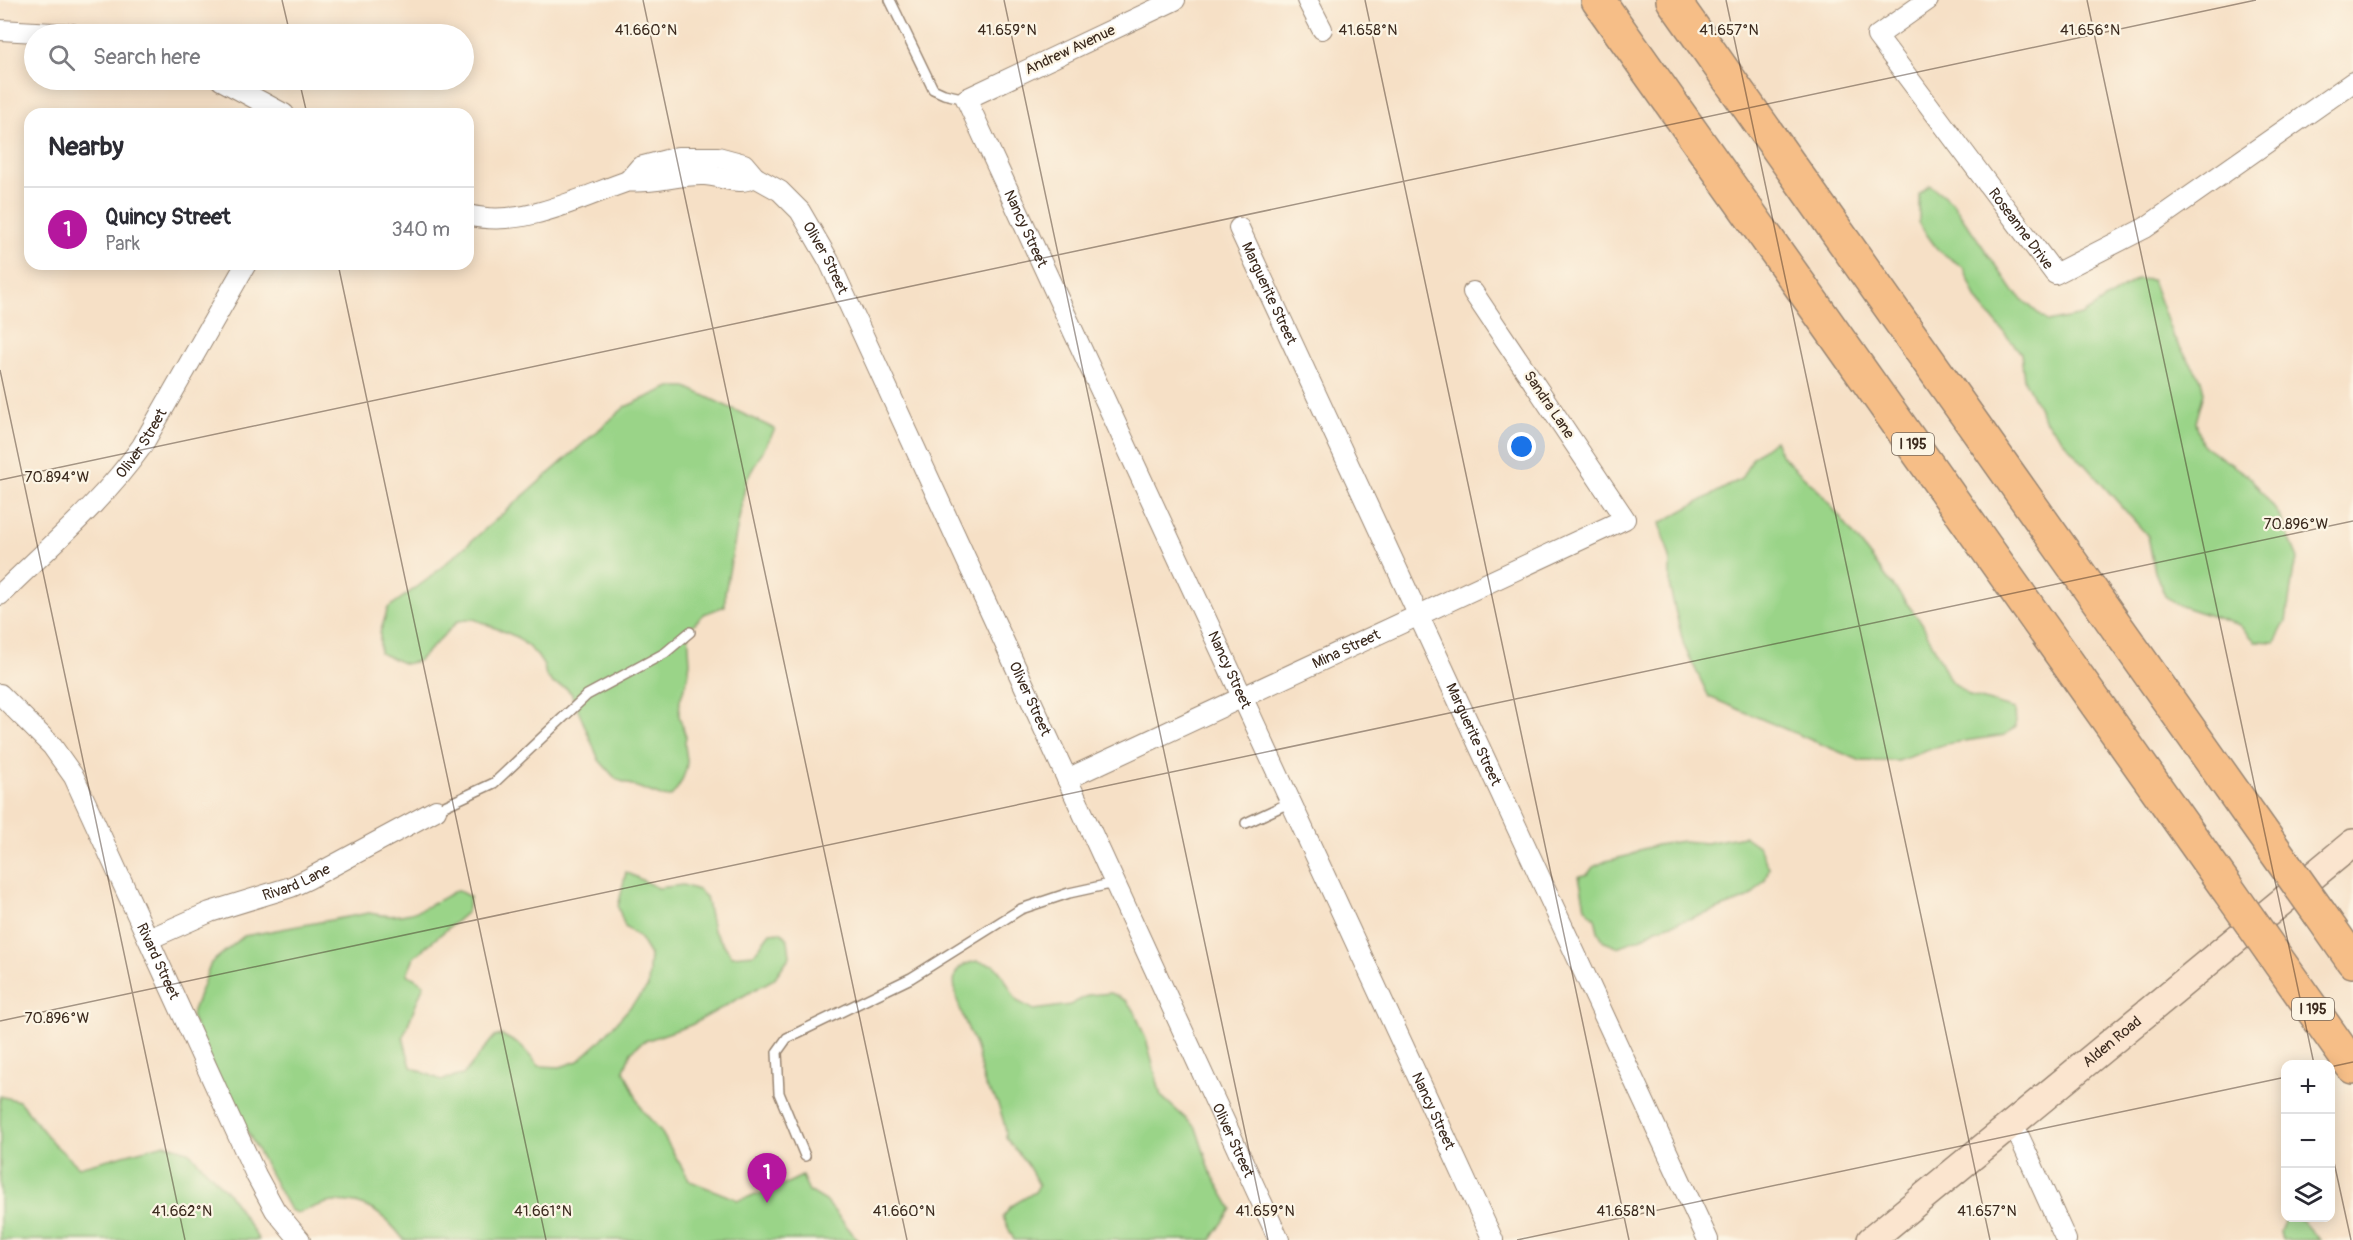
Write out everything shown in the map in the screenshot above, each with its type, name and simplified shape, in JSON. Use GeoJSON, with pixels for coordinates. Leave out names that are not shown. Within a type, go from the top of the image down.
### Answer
{"type":"FeatureCollection","features":[{"type":"Feature","properties":{"kind":"highway","name":"I 195"},"geometry":{"type":"LineString","coordinates":[[1598,0],[2353,1067]]}},
{"type":"Feature","properties":{"kind":"highway"},"geometry":{"type":"LineString","coordinates":[[1673,0],[1954,394],[2353,961]]}},
{"type":"Feature","properties":{"kind":"highway"},"geometry":{"type":"LineString","coordinates":[[1691,0],[1741,98]]}},
{"type":"Feature","properties":{"kind":"main road","name":"Alden Road"},"geometry":{"type":"LineString","coordinates":[[1871,1240],[2353,843]]}},
{"type":"Feature","properties":{"kind":"street","name":"Andrew Avenue"},"geometry":{"type":"LineString","coordinates":[[966,99],[1175,0]]}},
{"type":"Feature","properties":{"kind":"street"},"geometry":{"type":"LineString","coordinates":[[1307,0],[1322,29]]}},
{"type":"Feature","properties":{"kind":"street","name":"Roseanne Drive"},"geometry":{"type":"LineString","coordinates":[[1928,0],[1877,36],[2055,274],[2145,228],[2353,82]]}},
{"type":"Feature","properties":{"kind":"street"},"geometry":{"type":"LineString","coordinates":[[0,30],[24,31]]}},
{"type":"Feature","properties":{"kind":"street"},"geometry":{"type":"LineString","coordinates":[[240,90],[273,108]]}},
{"type":"Feature","properties":{"kind":"street","name":"Nancy Street"},"geometry":{"type":"LineString","coordinates":[[966,99],[1493,1240]]}},
{"type":"Feature","properties":{"kind":"street","name":"Oliver Street"},"geometry":{"type":"LineString","coordinates":[[474,216],[503,218],[534,213],[628,181],[640,167],[665,159],[691,156],[718,157],[744,164],[755,177],[780,191],[790,200],[816,235],[1279,1240]]}},
{"type":"Feature","properties":{"kind":"street","name":"Marguerite Street"},"geometry":{"type":"LineString","coordinates":[[1239,228],[1708,1240]]}},
{"type":"Feature","properties":{"kind":"street","name":"Oliver Street"},"geometry":{"type":"LineString","coordinates":[[0,595],[107,489],[131,461],[142,446],[243,270]]}},
{"type":"Feature","properties":{"kind":"street","name":"Sandra Lane"},"geometry":{"type":"LineString","coordinates":[[1473,292],[1625,519]]}},
{"type":"Feature","properties":{"kind":"street","name":"Mina Street"},"geometry":{"type":"LineString","coordinates":[[1067,779],[1625,519]]}},
{"type":"Feature","properties":{"kind":"street","name":"Rivard Street"},"geometry":{"type":"LineString","coordinates":[[0,694],[52,746],[74,777],[266,1195],[285,1224],[300,1240]]}},
{"type":"Feature","properties":{"kind":"street","name":"Rivard Lane"},"geometry":{"type":"LineString","coordinates":[[149,939],[210,912],[291,887],[436,810]]}},
{"type":"Feature","properties":{"kind":"street"},"geometry":{"type":"LineString","coordinates":[[2013,1123],[2066,1240]]}},
{"type":"Feature","properties":{"kind":"lane"},"geometry":{"type":"LineString","coordinates":[[890,0],[933,89],[966,99]]}},
{"type":"Feature","properties":{"kind":"lane"},"geometry":{"type":"LineString","coordinates":[[436,810],[494,783],[587,695],[665,653],[690,632]]}},
{"type":"Feature","properties":{"kind":"lane"},"geometry":{"type":"LineString","coordinates":[[1246,823],[1291,802]]}},
{"type":"Feature","properties":{"kind":"lane"},"geometry":{"type":"LineString","coordinates":[[805,1156],[779,1094],[777,1052],[787,1038],[911,978],[1021,909],[1070,893],[1116,883]]}},
{"type":"Feature","properties":{"kind":"green space"},"geometry":{"type":"Polygon","coordinates":[[[1930,185],[1952,202],[2014,292],[2048,322],[2082,315],[2137,279],[2152,280],[2173,337],[2201,379],[2204,393],[2196,422],[2202,444],[2251,478],[2280,516],[2298,558],[2294,568],[2286,621],[2275,642],[2255,641],[2239,625],[2178,605],[2165,596],[2155,572],[2148,536],[2044,419],[2024,379],[2021,353],[1977,300],[1964,268],[1938,250],[1919,224],[1919,194],[1930,185]]]}},
{"type":"Feature","properties":{"kind":"green space"},"geometry":{"type":"Polygon","coordinates":[[[670,387],[686,387],[775,429],[746,481],[725,593],[725,606],[704,614],[688,630],[690,663],[680,700],[679,716],[686,737],[687,762],[682,781],[670,797],[661,796],[616,779],[599,760],[571,693],[566,688],[554,684],[546,676],[544,666],[536,654],[517,637],[474,619],[458,621],[418,661],[405,664],[380,653],[380,633],[388,608],[428,579],[625,407],[670,387]]]}},
{"type":"Feature","properties":{"kind":"green space"},"geometry":{"type":"Polygon","coordinates":[[[1775,440],[1782,456],[1821,493],[1922,623],[1950,680],[1970,696],[2015,709],[2016,726],[2005,735],[1945,744],[1898,761],[1861,761],[1709,697],[1684,646],[1670,589],[1670,558],[1660,523],[1741,479],[1753,457],[1775,440]]]}},
{"type":"Feature","properties":{"kind":"green space"},"geometry":{"type":"Polygon","coordinates":[[[1744,836],[1758,846],[1769,868],[1765,880],[1750,897],[1656,929],[1642,938],[1617,947],[1604,942],[1595,918],[1585,907],[1579,876],[1588,874],[1593,867],[1606,861],[1657,845],[1683,841],[1706,843],[1744,836]]]}},
{"type":"Feature","properties":{"kind":"green space"},"geometry":{"type":"Polygon","coordinates":[[[626,872],[658,888],[683,885],[698,890],[706,897],[713,930],[732,956],[754,954],[770,933],[781,932],[788,940],[790,956],[774,979],[691,1025],[642,1042],[631,1052],[624,1070],[642,1110],[660,1130],[690,1181],[738,1200],[771,1191],[802,1176],[809,1191],[826,1201],[858,1240],[404,1240],[382,1216],[374,1210],[355,1203],[328,1203],[297,1213],[290,1210],[215,1072],[191,1016],[211,963],[244,936],[369,913],[395,916],[415,912],[457,890],[470,897],[467,912],[414,957],[407,974],[424,984],[403,1037],[411,1067],[441,1080],[463,1075],[494,1037],[502,1035],[520,1045],[539,1066],[560,1067],[578,1061],[599,1042],[648,987],[650,955],[639,937],[625,927],[618,907],[626,872]]]}},
{"type":"Feature","properties":{"kind":"green space"},"geometry":{"type":"Polygon","coordinates":[[[977,961],[994,965],[1017,1001],[1034,1010],[1070,1005],[1089,995],[1111,993],[1125,1000],[1134,1010],[1147,1042],[1161,1096],[1196,1128],[1211,1173],[1232,1209],[1211,1240],[1014,1240],[1003,1217],[1011,1206],[1035,1192],[1039,1185],[1027,1164],[1006,1138],[1000,1109],[986,1087],[977,1051],[957,999],[954,979],[957,971],[963,965],[977,961]]]}},
{"type":"Feature","properties":{"kind":"green space"},"geometry":{"type":"Polygon","coordinates":[[[0,1096],[19,1101],[53,1143],[79,1167],[165,1144],[188,1151],[229,1194],[259,1240],[0,1240],[0,1096]]]}},
{"type":"Feature","properties":{"kind":"green space"},"geometry":{"type":"Polygon","coordinates":[[[2284,1222],[2304,1222],[2320,1240],[2282,1240],[2280,1231],[2284,1222]]]}},
{"type":"Feature","properties":{"kind":"place","name":"Quincy Street"},"geometry":{"type":"Point","coordinates":[767,1203]}}]}
